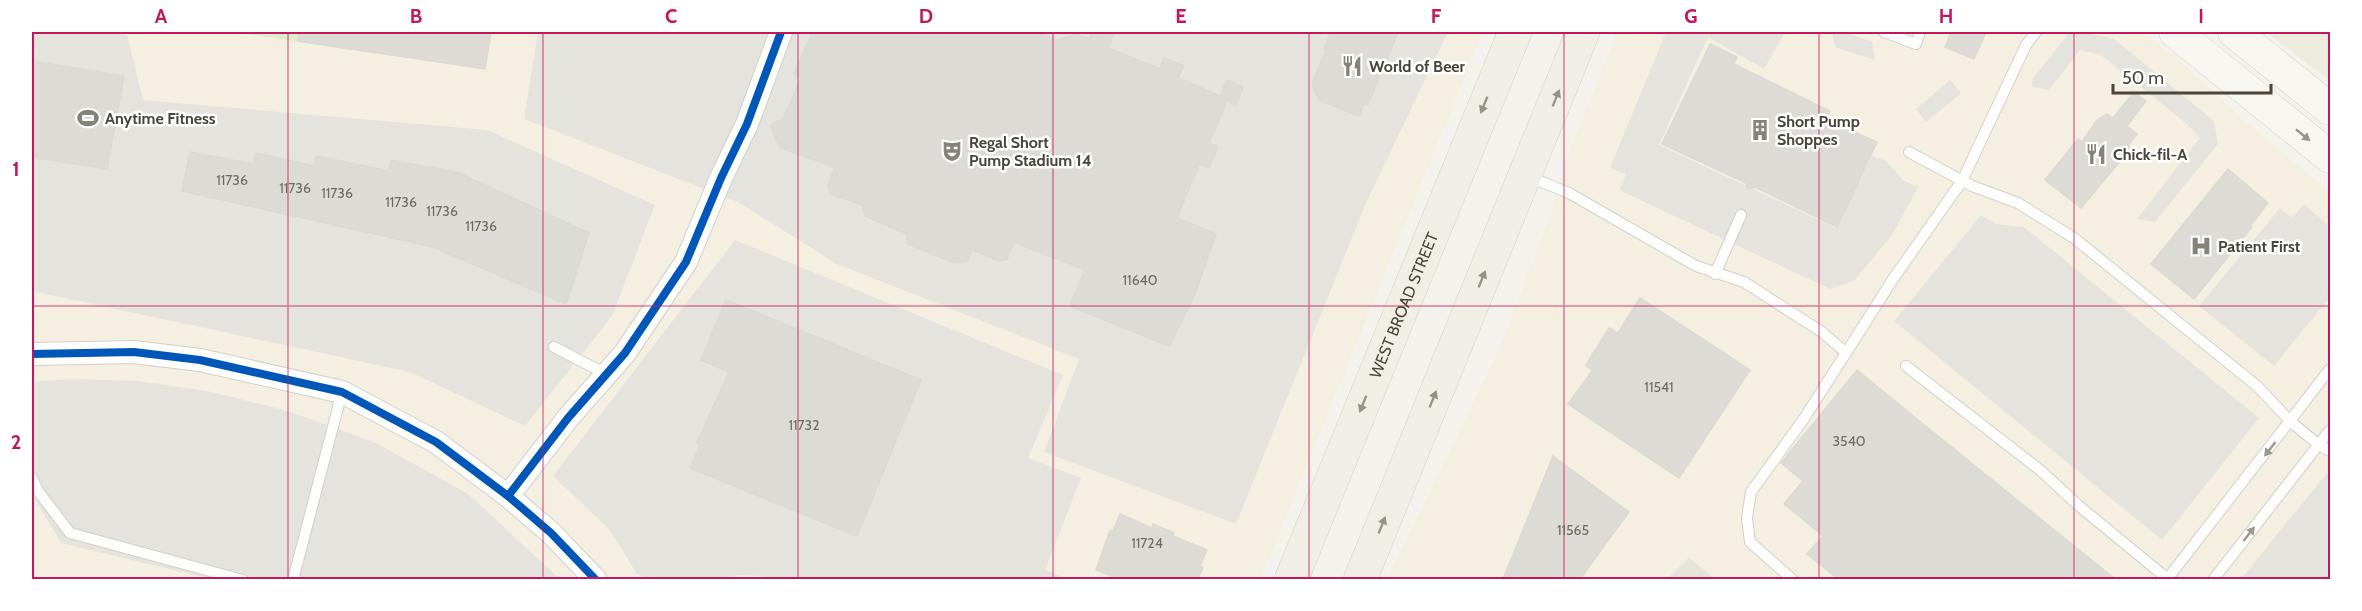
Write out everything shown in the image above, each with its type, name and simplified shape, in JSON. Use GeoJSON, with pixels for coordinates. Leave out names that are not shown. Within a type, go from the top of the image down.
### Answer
{"type":"FeatureCollection","features":[{"type":"Feature","properties":{"kind":"main road","name":"WEST BROAD STREET"},"geometry":{"type":"LineString","coordinates":[[1291,579],[1515,32]]}},
{"type":"Feature","properties":{"kind":"main road"},"geometry":{"type":"LineString","coordinates":[[1360,579],[1583,32]]}},
{"type":"Feature","properties":{"kind":"main road"},"geometry":{"type":"LineString","coordinates":[[2175,32],[2331,157]]}},
{"type":"Feature","properties":{"kind":"main road"},"geometry":{"type":"LineString","coordinates":[[2234,32],[2331,109]]}},
{"type":"Feature","properties":{"kind":"street"},"geometry":{"type":"LineString","coordinates":[[508,496],[568,418],[625,353],[686,262],[721,178],[747,124],[781,32]]}},
{"type":"Feature","properties":{"kind":"street"},"geometry":{"type":"LineString","coordinates":[[32,354],[145,353],[200,360],[342,392],[436,442],[508,496],[551,533],[596,579]]}},
{"type":"Feature","properties":{"kind":"lane"},"geometry":{"type":"LineString","coordinates":[[1884,32],[1916,44],[1920,32]]}},
{"type":"Feature","properties":{"kind":"lane"},"geometry":{"type":"LineString","coordinates":[[1793,579],[1750,542],[1747,518],[1751,492],[1803,420],[1893,279],[1962,181],[2026,45],[2036,32]]}},
{"type":"Feature","properties":{"kind":"lane"},"geometry":{"type":"LineString","coordinates":[[1909,152],[1962,181],[2018,203],[2074,238],[2258,386],[2291,422],[2319,445],[2331,451]]}},
{"type":"Feature","properties":{"kind":"lane"},"geometry":{"type":"LineString","coordinates":[[1524,175],[1569,193],[1679,258],[1715,274],[1744,282],[1822,332],[1846,353]]}},
{"type":"Feature","properties":{"kind":"lane"},"geometry":{"type":"LineString","coordinates":[[1715,274],[1741,215]]}},
{"type":"Feature","properties":{"kind":"lane"},"geometry":{"type":"LineString","coordinates":[[554,347],[606,374]]}},
{"type":"Feature","properties":{"kind":"lane"},"geometry":{"type":"LineString","coordinates":[[1906,366],[2040,470],[2079,506],[2169,579],[2331,369]]}},
{"type":"Feature","properties":{"kind":"lane"},"geometry":{"type":"LineString","coordinates":[[293,579],[342,392]]}},
{"type":"Feature","properties":{"kind":"lane"},"geometry":{"type":"LineString","coordinates":[[2213,579],[2331,429]]}},
{"type":"Feature","properties":{"kind":"lane"},"geometry":{"type":"LineString","coordinates":[[32,478],[38,491],[70,533],[243,579]]}},
{"type":"Feature","properties":{"kind":"shaded area"},"geometry":{"type":"Polygon","coordinates":[[[32,32],[1483,32],[1260,580],[32,579],[32,32]]]}},
{"type":"Feature","properties":{"kind":"shaded area"},"geometry":{"type":"Polygon","coordinates":[[[32,32],[109,32],[127,35],[143,100],[487,130],[655,205],[612,316],[525,426],[410,372],[32,291],[32,157],[107,169],[124,76],[32,61],[32,32]],[[190,152],[183,191],[412,241],[391,161],[389,171],[317,156],[314,166],[256,153],[253,164],[190,152]]]}},
{"type":"Feature","properties":{"kind":"shaded area"},"geometry":{"type":"Polygon","coordinates":[[[538,32],[820,32],[811,35],[794,74],[801,78],[783,119],[770,125],[780,148],[835,167],[828,184],[830,194],[855,202],[865,196],[863,206],[865,216],[907,234],[907,245],[955,263],[968,261],[972,250],[999,261],[1007,259],[1014,242],[1073,266],[1083,255],[1104,201],[1108,202],[1124,161],[1123,154],[1095,143],[1101,120],[1065,106],[1064,101],[1014,81],[1016,76],[1067,96],[1070,103],[1104,115],[1109,127],[1104,140],[1126,150],[1131,163],[1121,188],[1179,213],[1199,164],[1210,167],[1218,147],[1209,143],[1227,101],[1236,105],[1243,87],[1227,81],[1220,96],[1178,78],[1183,66],[1165,58],[1160,69],[1108,48],[1113,34],[1107,32],[1331,32],[1313,82],[1314,88],[1319,100],[1359,116],[1364,103],[1369,104],[1398,32],[1448,32],[1366,203],[1236,524],[1044,452],[1079,359],[837,264],[738,202],[524,119],[538,32]],[[1116,194],[1070,306],[1169,346],[1195,294],[1216,234],[1116,194]]]}},
{"type":"Feature","properties":{"kind":"shaded area"},"geometry":{"type":"Polygon","coordinates":[[[820,32],[847,32],[844,40],[820,32]]]}},
{"type":"Feature","properties":{"kind":"shaded area"},"geometry":{"type":"Polygon","coordinates":[[[1034,32],[1092,32],[1089,39],[1076,34],[1064,38],[1062,42],[1048,36],[1046,42],[1031,36],[1034,32]]]}},
{"type":"Feature","properties":{"kind":"shaded area"},"geometry":{"type":"Polygon","coordinates":[[[1617,32],[2142,32],[2186,66],[2241,118],[2330,192],[2330,579],[1716,580],[1689,557],[1666,579],[1386,580],[1500,348],[1552,211],[1566,161],[1617,32]]]}},
{"type":"Feature","properties":{"kind":"shaded area"},"geometry":{"type":"Polygon","coordinates":[[[1666,32],[1779,32],[1784,34],[1764,69],[1708,37],[1659,145],[1836,228],[1872,156],[1886,161],[1903,180],[1918,187],[1892,235],[1854,281],[1830,289],[1619,190],[1626,174],[1610,168],[1666,32]]]}},
{"type":"Feature","properties":{"kind":"shaded area"},"geometry":{"type":"Polygon","coordinates":[[[1832,32],[1845,32],[1872,42],[1875,60],[1835,47],[1832,32]]]}},
{"type":"Feature","properties":{"kind":"shaded area"},"geometry":{"type":"Polygon","coordinates":[[[2070,32],[2082,32],[2114,39],[2214,121],[2218,144],[2155,222],[2137,219],[2200,138],[2187,124],[2101,55],[2080,50],[2049,90],[2032,87],[2033,78],[2070,32]]]}},
{"type":"Feature","properties":{"kind":"shaded area"},"geometry":{"type":"Polygon","coordinates":[[[2266,32],[2330,32],[2330,81],[2266,32]]]}},
{"type":"Feature","properties":{"kind":"shaded area"},"geometry":{"type":"Polygon","coordinates":[[[1950,80],[1961,93],[1926,122],[1916,109],[1950,80]]]}},
{"type":"Feature","properties":{"kind":"shaded area"},"geometry":{"type":"Polygon","coordinates":[[[2304,204],[2330,227],[2330,297],[2274,366],[2199,306],[2280,208],[2292,218],[2304,204]]]}},
{"type":"Feature","properties":{"kind":"shaded area"},"geometry":{"type":"Polygon","coordinates":[[[1981,215],[1995,224],[2024,227],[2259,418],[2162,540],[1894,321],[1981,215]]]}},
{"type":"Feature","properties":{"kind":"shaded area"},"geometry":{"type":"Polygon","coordinates":[[[735,240],[1063,375],[1028,458],[1081,478],[1045,570],[1069,579],[769,580],[761,576],[739,575],[723,579],[650,580],[637,574],[609,529],[553,476],[735,240]]]}},
{"type":"Feature","properties":{"kind":"shaded area"},"geometry":{"type":"Polygon","coordinates":[[[69,379],[138,381],[207,391],[288,411],[376,443],[468,494],[560,579],[211,579],[61,543],[32,494],[32,382],[69,379]]]}},
{"type":"Feature","properties":{"kind":"shaded area"},"geometry":{"type":"Polygon","coordinates":[[[2327,473],[2330,476],[2330,579],[2241,579],[2327,473]]]}},
{"type":"Feature","properties":{"kind":"shaded area"},"geometry":{"type":"Polygon","coordinates":[[[1689,557],[1716,579],[1666,580],[1689,557]]]}},
{"type":"Feature","properties":{"kind":"green space"},"geometry":{"type":"Polygon","coordinates":[[[233,32],[357,32],[354,50],[233,32]]]}},
{"type":"Feature","properties":{"kind":"building"},"geometry":{"type":"Polygon","coordinates":[[[299,32],[491,32],[485,69],[298,41],[299,32]]]}},
{"type":"Feature","properties":{"kind":"building","name":"Regal Short Pump Stadium 14"},"geometry":{"type":"Polygon","coordinates":[[[821,32],[1034,32],[1058,40],[1076,34],[1089,39],[1092,32],[1114,32],[1108,48],[1160,69],[1164,58],[1184,66],[1178,78],[1220,96],[1227,80],[1243,87],[1236,105],[1227,101],[1209,143],[1218,147],[1209,168],[1199,164],[1177,218],[1216,234],[1195,294],[1169,346],[1070,306],[1085,270],[1014,242],[1007,259],[999,261],[972,250],[968,261],[955,263],[907,244],[907,234],[865,216],[863,205],[830,194],[828,184],[835,167],[780,148],[770,125],[783,119],[801,78],[794,74],[811,35],[821,32]]]}},
{"type":"Feature","properties":{"kind":"building","name":"World of Beer"},"geometry":{"type":"Polygon","coordinates":[[[1331,32],[1398,32],[1368,105],[1364,103],[1359,116],[1319,100],[1312,85],[1331,32]]]}},
{"type":"Feature","properties":{"kind":"building"},"geometry":{"type":"Polygon","coordinates":[[[1951,32],[1986,32],[1974,59],[1945,47],[1951,32]]]}},
{"type":"Feature","properties":{"kind":"building","name":"Short Pump Shoppes"},"geometry":{"type":"Polygon","coordinates":[[[1710,44],[1737,57],[1734,64],[1830,111],[1826,119],[1877,142],[1837,227],[1755,187],[1748,189],[1746,183],[1662,144],[1710,44]]]}},
{"type":"Feature","properties":{"kind":"building","name":"Anytime Fitness"},"geometry":{"type":"Polygon","coordinates":[[[32,61],[124,76],[107,169],[32,157],[32,61]]]}},
{"type":"Feature","properties":{"kind":"building","name":"Chick-fil-A"},"geometry":{"type":"Polygon","coordinates":[[[2134,92],[2146,101],[2127,126],[2137,134],[2128,145],[2131,148],[2081,208],[2045,180],[2078,139],[2082,142],[2097,120],[2107,114],[2113,118],[2134,92]]]}},
{"type":"Feature","properties":{"kind":"building"},"geometry":{"type":"Polygon","coordinates":[[[190,152],[253,164],[256,153],[314,166],[317,156],[389,171],[391,160],[457,172],[589,233],[566,304],[433,247],[182,191],[190,152]]]}},
{"type":"Feature","properties":{"kind":"building","name":"Patient First"},"geometry":{"type":"Polygon","coordinates":[[[2228,169],[2268,203],[2250,226],[2252,227],[2194,299],[2151,264],[2228,169]]]}},
{"type":"Feature","properties":{"kind":"building"},"geometry":{"type":"Polygon","coordinates":[[[1640,298],[1750,370],[1679,478],[1568,404],[1592,371],[1586,365],[1609,328],[1618,333],[1640,298]]]}},
{"type":"Feature","properties":{"kind":"building"},"geometry":{"type":"Polygon","coordinates":[[[726,300],[921,380],[857,536],[690,468],[700,445],[697,443],[729,372],[701,360],[726,300]]]}},
{"type":"Feature","properties":{"kind":"building"},"geometry":{"type":"Polygon","coordinates":[[[1857,370],[2115,579],[1838,579],[1807,554],[1823,536],[1784,504],[1803,481],[1781,463],[1857,370]]]}},
{"type":"Feature","properties":{"kind":"building"},"geometry":{"type":"Polygon","coordinates":[[[1553,456],[1629,512],[1580,579],[1503,579],[1553,456]]]}},
{"type":"Feature","properties":{"kind":"building"},"geometry":{"type":"Polygon","coordinates":[[[1120,514],[1152,528],[1153,524],[1174,533],[1173,536],[1207,550],[1200,566],[1203,567],[1198,579],[1120,579],[1096,570],[1110,530],[1113,531],[1120,514]]]}},
{"type":"Feature","properties":{"kind":"cycle path"},"geometry":{"type":"LineString","coordinates":[[508,496],[568,418],[625,353],[686,262],[721,178],[747,124],[781,32]]}},
{"type":"Feature","properties":{"kind":"cycle path"},"geometry":{"type":"LineString","coordinates":[[32,354],[134,352],[200,360],[342,392],[436,442],[508,496],[551,533],[596,580]]}},
{"type":"Feature","properties":{"kind":"place","name":"World of Beer"},"geometry":{"type":"Point","coordinates":[1352,66]}},
{"type":"Feature","properties":{"kind":"place","name":"Anytime Fitness"},"geometry":{"type":"Point","coordinates":[88,118]}},
{"type":"Feature","properties":{"kind":"place","name":"Short Pump Shoppes"},"geometry":{"type":"Point","coordinates":[1760,130]}},
{"type":"Feature","properties":{"kind":"place","name":"Regal Short Pump Stadium 14"},"geometry":{"type":"Point","coordinates":[952,151]}},
{"type":"Feature","properties":{"kind":"place","name":"Chick-fil-A"},"geometry":{"type":"Point","coordinates":[2096,154]}},
{"type":"Feature","properties":{"kind":"place","name":"Patient First"},"geometry":{"type":"Point","coordinates":[2201,246]}}]}
